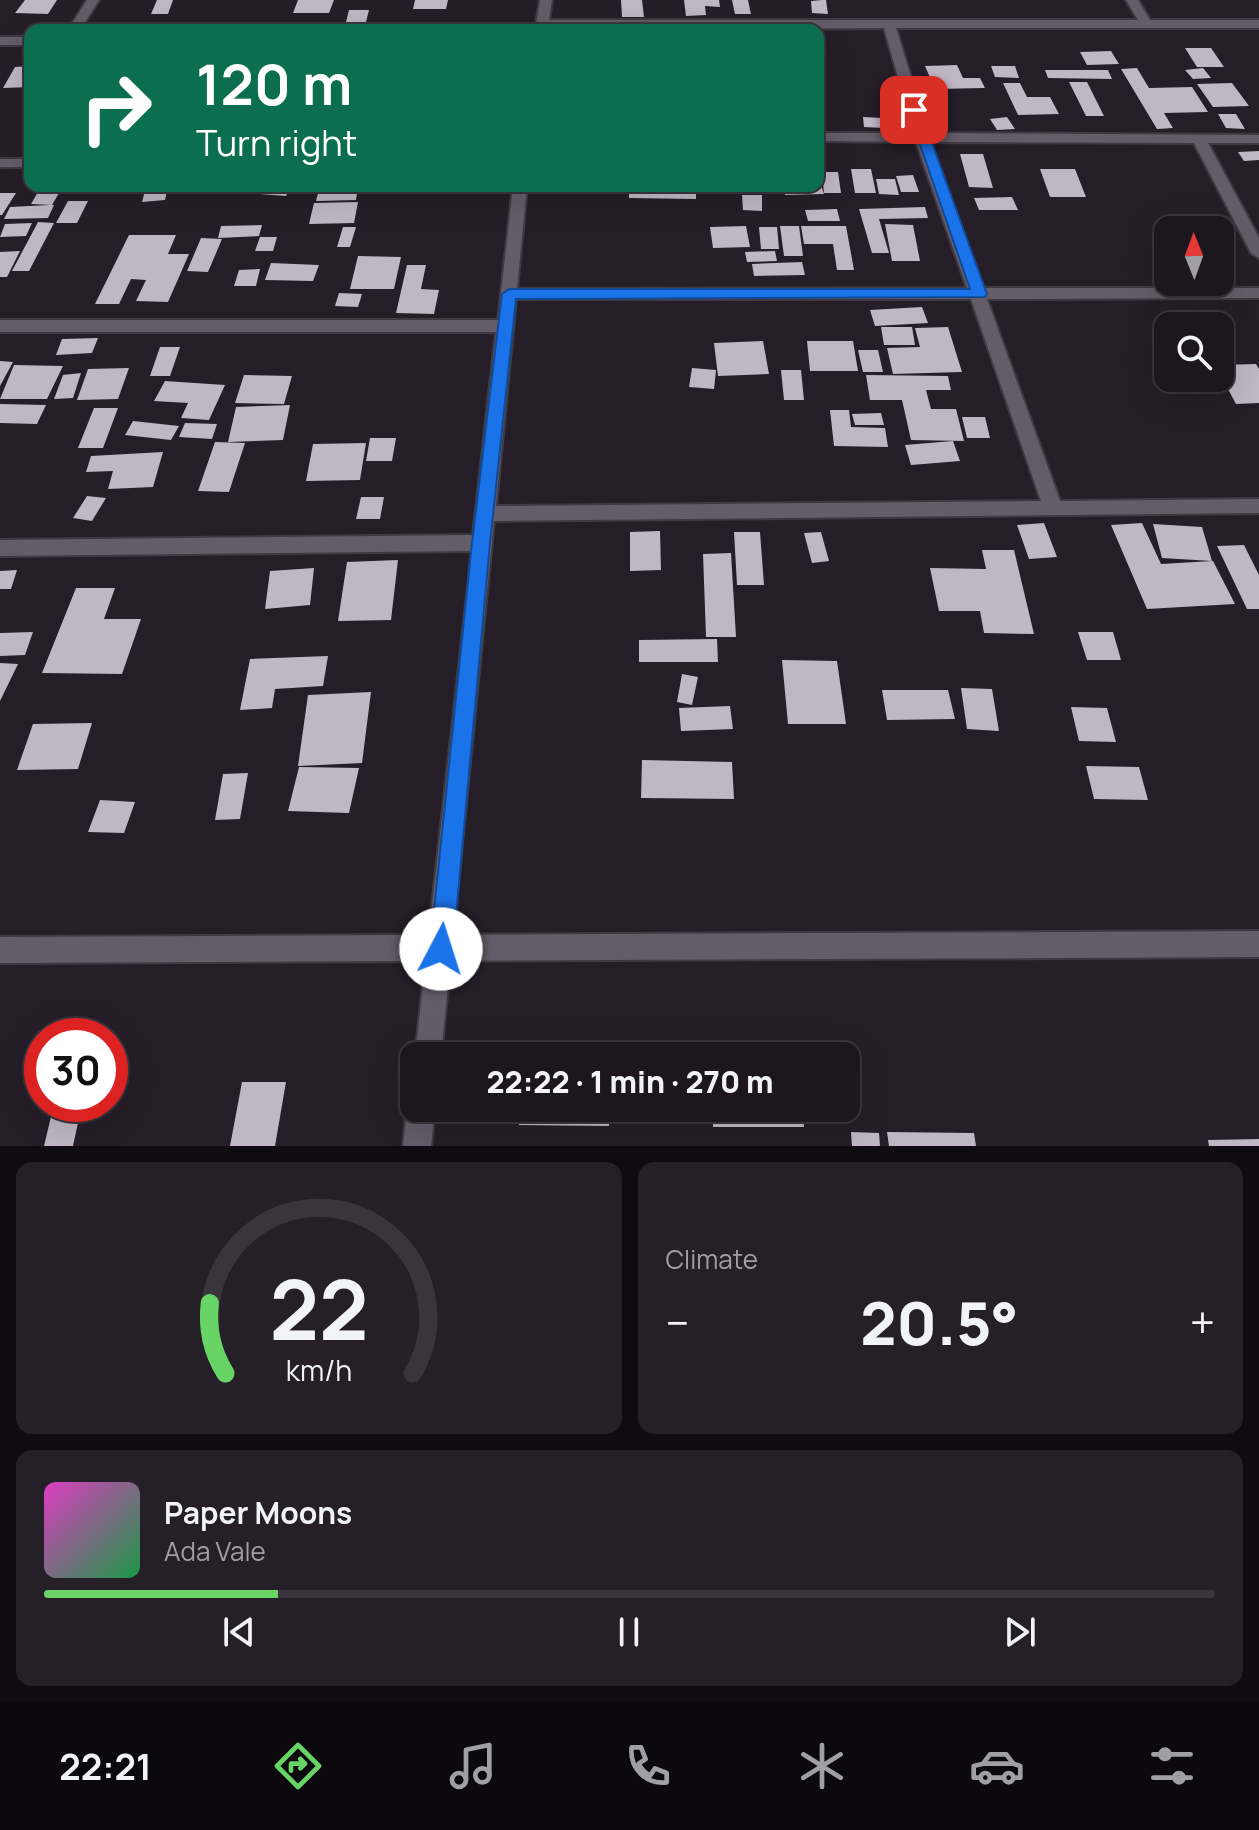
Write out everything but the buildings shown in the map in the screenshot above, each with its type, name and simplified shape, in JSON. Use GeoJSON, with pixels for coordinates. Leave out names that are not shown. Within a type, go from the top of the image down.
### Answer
{"type":"FeatureCollection","features":[{"type":"Feature","properties":{"kind":"street"},"geometry":{"type":"LineString","coordinates":[[78,24],[93,0]]}},
{"type":"Feature","properties":{"kind":"street"},"geometry":{"type":"LineString","coordinates":[[542,24],[546,0]]}},
{"type":"Feature","properties":{"kind":"street"},"geometry":{"type":"LineString","coordinates":[[1132,0],[1146,24]]}},
{"type":"Feature","properties":{"kind":"street"},"geometry":{"type":"LineString","coordinates":[[889,24],[922,138],[1052,506]]}},
{"type":"Feature","properties":{"kind":"street"},"geometry":{"type":"LineString","coordinates":[[824,26],[1259,24]]}},
{"type":"Feature","properties":{"kind":"street"},"geometry":{"type":"LineString","coordinates":[[0,41],[24,41]]}},
{"type":"Feature","properties":{"kind":"street"},"geometry":{"type":"LineString","coordinates":[[824,137],[1259,139]]}},
{"type":"Feature","properties":{"kind":"street"},"geometry":{"type":"LineString","coordinates":[[1199,139],[1259,253]]}},
{"type":"Feature","properties":{"kind":"street"},"geometry":{"type":"LineString","coordinates":[[0,163],[24,163]]}},
{"type":"Feature","properties":{"kind":"street"},"geometry":{"type":"LineString","coordinates":[[430,1042],[519,192]]}},
{"type":"Feature","properties":{"kind":"street"},"geometry":{"type":"LineString","coordinates":[[509,294],[1259,293]]}},
{"type":"Feature","properties":{"kind":"street"},"geometry":{"type":"LineString","coordinates":[[0,326],[505,326]]}},
{"type":"Feature","properties":{"kind":"street"},"geometry":{"type":"LineString","coordinates":[[485,514],[1259,506]]}},
{"type":"Feature","properties":{"kind":"street"},"geometry":{"type":"LineString","coordinates":[[0,548],[481,543]]}},
{"type":"Feature","properties":{"kind":"street"},"geometry":{"type":"LineString","coordinates":[[0,950],[1259,944]]}},
{"type":"Feature","properties":{"kind":"street"},"geometry":{"type":"LineString","coordinates":[[417,1146],[420,1122]]}},
{"type":"Feature","properties":{"kind":"route"},"geometry":{"type":"LineString","coordinates":[[441,949],[509,294],[979,294],[914,110]]}}]}
